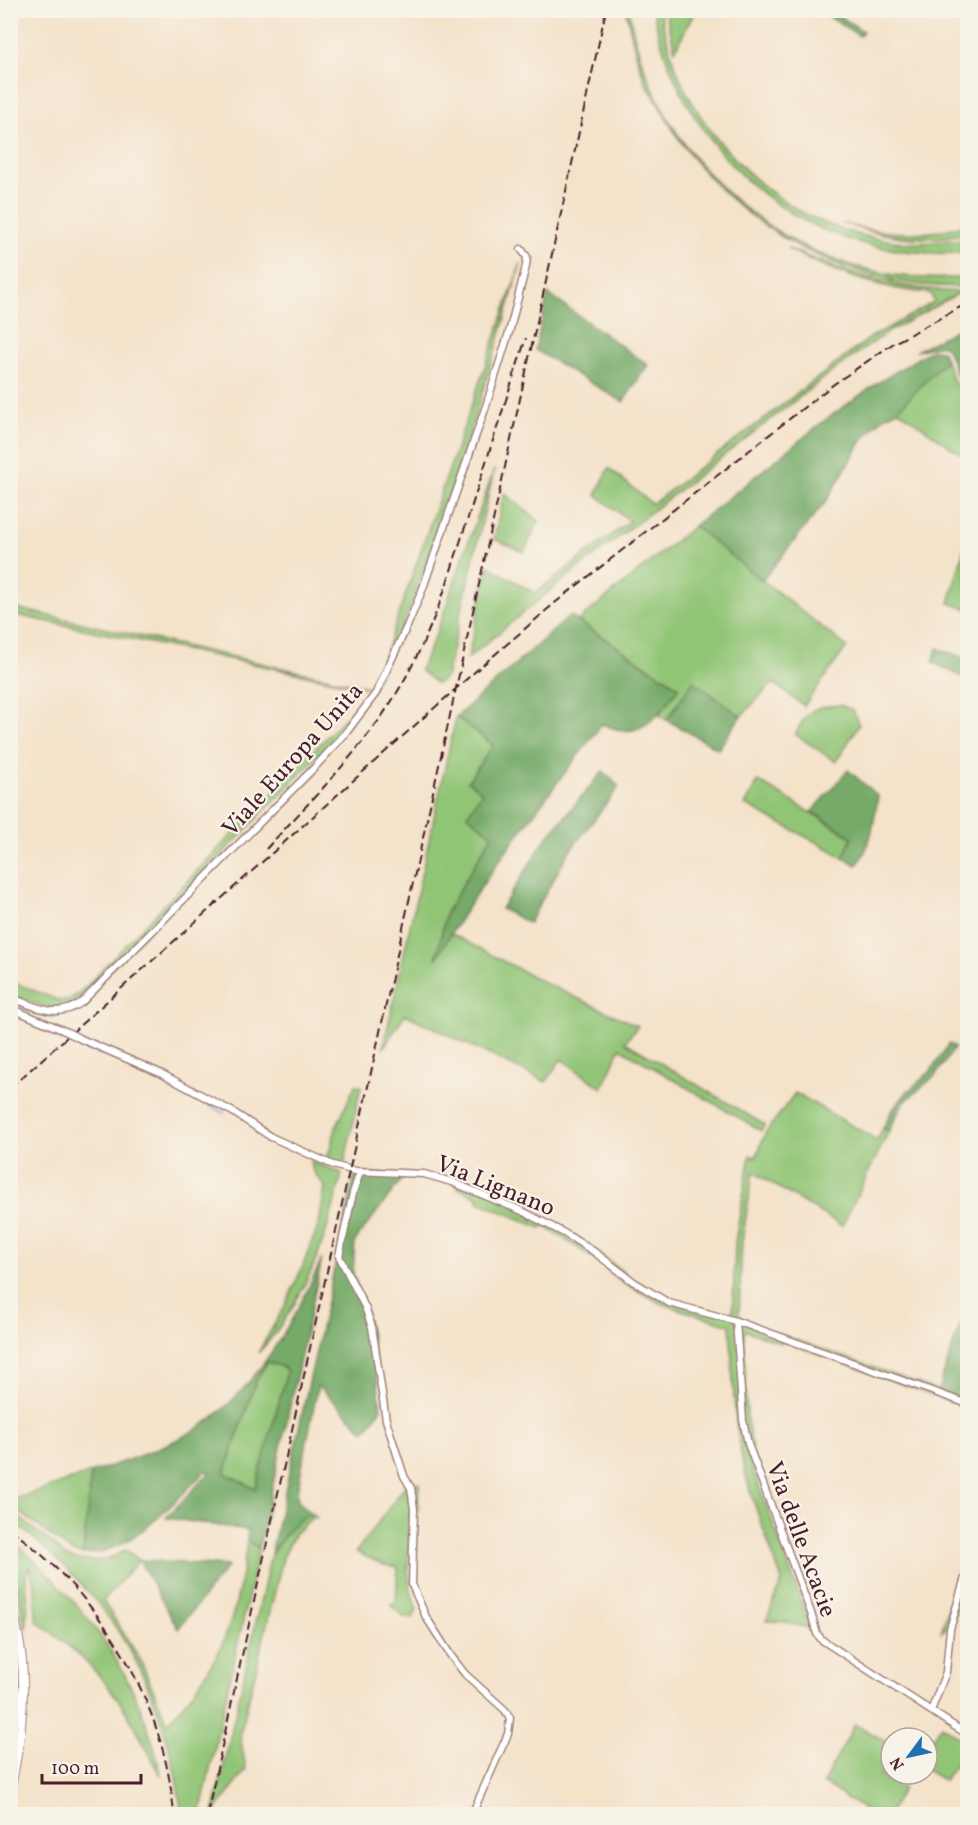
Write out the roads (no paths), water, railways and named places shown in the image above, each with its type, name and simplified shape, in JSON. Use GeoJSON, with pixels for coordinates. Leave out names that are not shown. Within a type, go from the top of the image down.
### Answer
{"type":"FeatureCollection","features":[{"type":"Feature","properties":{"kind":"street","name":"Viale Europa Unita"},"geometry":{"type":"LineString","coordinates":[[10,997],[47,1011],[62,1012],[82,1002],[314,768],[345,734],[376,693],[423,588],[486,406],[510,329],[526,266],[527,257],[521,249]]}},
{"type":"Feature","properties":{"kind":"street","name":"Via Lignano"},"geometry":{"type":"LineString","coordinates":[[10,1008],[160,1073],[233,1112],[264,1133],[338,1167],[360,1172],[424,1174],[452,1182],[522,1211],[564,1233],[593,1251],[634,1282],[669,1303],[736,1321],[968,1404]]}},
{"type":"Feature","properties":{"kind":"street"},"geometry":{"type":"LineString","coordinates":[[360,1172],[352,1193],[339,1256],[365,1307],[372,1327],[386,1420],[404,1476],[411,1488],[414,1509],[412,1585],[426,1617],[465,1674],[505,1710],[510,1719],[508,1734],[472,1815]]}},
{"type":"Feature","properties":{"kind":"street","name":"Via delle Acacie"},"geometry":{"type":"LineString","coordinates":[[736,1321],[742,1420],[748,1444],[817,1634],[822,1640],[968,1735]]}},
{"type":"Feature","properties":{"kind":"street"},"geometry":{"type":"LineString","coordinates":[[931,1711],[946,1672],[950,1629],[968,1567]]}},
{"type":"Feature","properties":{"kind":"street"},"geometry":{"type":"LineString","coordinates":[[10,1791],[20,1739],[23,1706],[22,1663],[11,1600]]}},
{"type":"Feature","properties":{"kind":"waterway"},"geometry":{"type":"LineString","coordinates":[[10,1003],[40,1015],[58,1017]]}},
{"type":"Feature","properties":{"kind":"waterway"},"geometry":{"type":"LineString","coordinates":[[87,1047],[86,1049],[120,1061],[224,1113]]}},
{"type":"Feature","properties":{"kind":"railway"},"geometry":{"type":"LineString","coordinates":[[207,1814],[606,10]]}},
{"type":"Feature","properties":{"kind":"railway"},"geometry":{"type":"LineString","coordinates":[[10,1088],[470,676],[556,602],[834,384],[894,343],[968,303]]}},
{"type":"Feature","properties":{"kind":"railway"},"geometry":{"type":"LineString","coordinates":[[266,849],[320,792],[358,747],[382,716],[413,664],[445,589],[526,338]]}},
{"type":"Feature","properties":{"kind":"railway"},"geometry":{"type":"LineString","coordinates":[[10,1529],[43,1556],[73,1586],[100,1619],[123,1654],[142,1692],[157,1731],[168,1772],[174,1814]]}}]}
